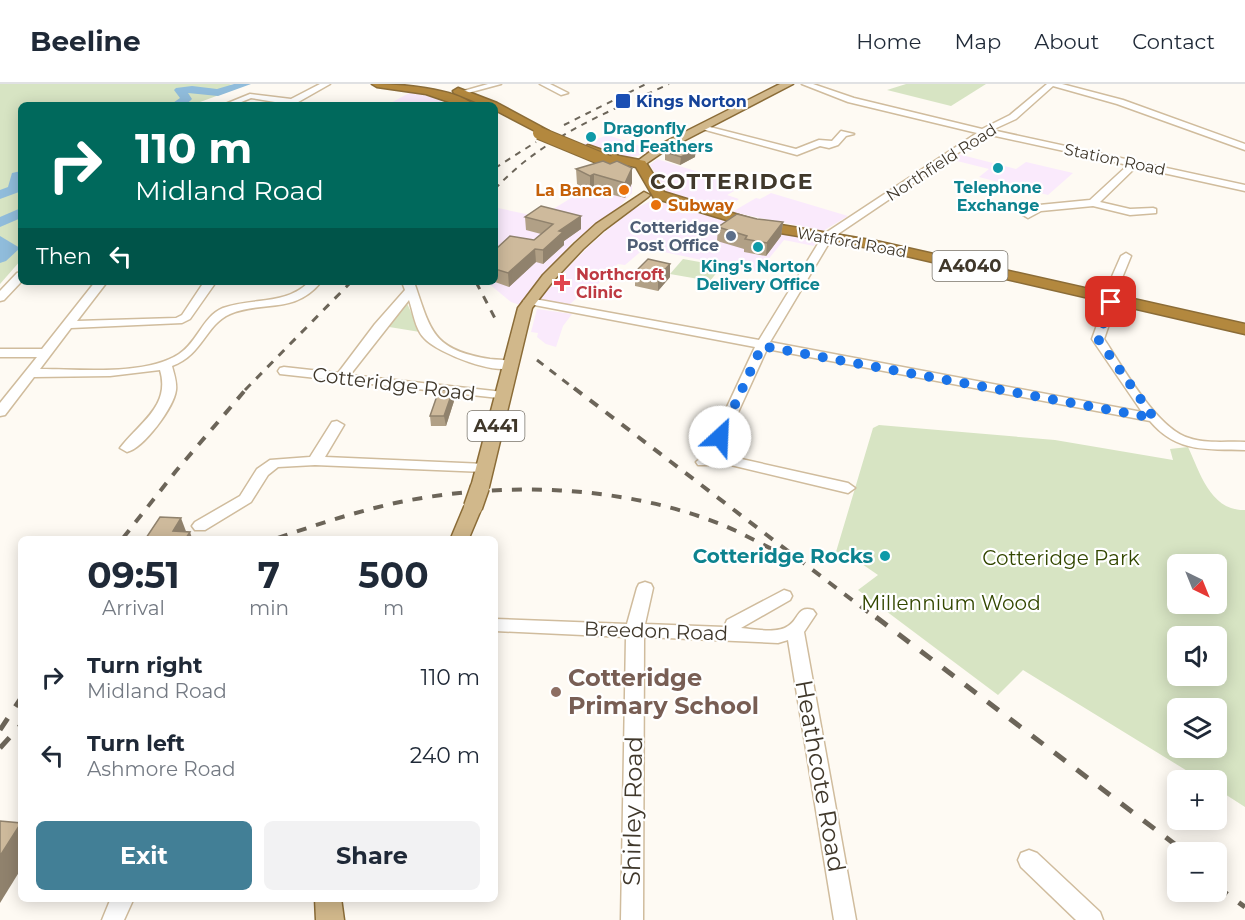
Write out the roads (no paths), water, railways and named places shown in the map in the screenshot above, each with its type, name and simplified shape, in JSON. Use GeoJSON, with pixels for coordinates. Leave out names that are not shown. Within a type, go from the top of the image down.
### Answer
{"type":"FeatureCollection","features":[{"type":"Feature","properties":{"kind":"highway"},"geometry":{"type":"LineString","coordinates":[[377,84],[420,90],[461,102]]}},
{"type":"Feature","properties":{"kind":"highway"},"geometry":{"type":"LineString","coordinates":[[426,84],[464,92],[487,102]]}},
{"type":"Feature","properties":{"kind":"highway"},"geometry":{"type":"LineString","coordinates":[[448,97],[464,92]]}},
{"type":"Feature","properties":{"kind":"highway"},"geometry":{"type":"LineString","coordinates":[[498,107],[542,133],[616,159],[647,182]]}},
{"type":"Feature","properties":{"kind":"highway"},"geometry":{"type":"LineString","coordinates":[[498,116],[609,162],[647,182]]}},
{"type":"Feature","properties":{"kind":"highway","name":"Watford Road"},"geometry":{"type":"LineString","coordinates":[[647,182],[756,225],[828,236],[1245,329]]}},
{"type":"Feature","properties":{"kind":"main road"},"geometry":{"type":"LineString","coordinates":[[647,182],[653,153],[757,97],[789,84]]}},
{"type":"Feature","properties":{"kind":"main road","name":"A441"},"geometry":{"type":"LineString","coordinates":[[461,536],[480,488],[522,316],[529,301],[579,246],[632,203],[647,182]]}},
{"type":"Feature","properties":{"kind":"main road"},"geometry":{"type":"LineString","coordinates":[[328,902],[330,920]]}},
{"type":"Feature","properties":{"kind":"street"},"geometry":{"type":"LineString","coordinates":[[293,102],[326,84]]}},
{"type":"Feature","properties":{"kind":"street"},"geometry":{"type":"LineString","coordinates":[[464,92],[497,84]]}},
{"type":"Feature","properties":{"kind":"street"},"geometry":{"type":"LineString","coordinates":[[544,84],[562,91]]}},
{"type":"Feature","properties":{"kind":"street","name":"Station Road"},"geometry":{"type":"LineString","coordinates":[[806,84],[851,100],[984,132],[1245,188]]}},
{"type":"Feature","properties":{"kind":"street"},"geometry":{"type":"LineString","coordinates":[[1052,84],[1120,102],[1245,147]]}},
{"type":"Feature","properties":{"kind":"street","name":"Northfield Road"},"geometry":{"type":"LineString","coordinates":[[828,236],[984,132],[1013,117],[1052,84]]}},
{"type":"Feature","properties":{"kind":"street"},"geometry":{"type":"LineString","coordinates":[[234,102],[247,97],[284,102]]}},
{"type":"Feature","properties":{"kind":"street"},"geometry":{"type":"LineString","coordinates":[[705,127],[794,156],[817,142],[829,146],[835,143],[842,133]]}},
{"type":"Feature","properties":{"kind":"street"},"geometry":{"type":"LineString","coordinates":[[1093,203],[1135,163]]}},
{"type":"Feature","properties":{"kind":"street"},"geometry":{"type":"LineString","coordinates":[[1028,215],[1039,208],[1064,208],[1093,203],[1130,212],[1153,211]]}},
{"type":"Feature","properties":{"kind":"street"},"geometry":{"type":"LineString","coordinates":[[1064,208],[1076,218]]}},
{"type":"Feature","properties":{"kind":"street"},"geometry":{"type":"LineString","coordinates":[[828,236],[762,346],[707,459],[848,488]]}},
{"type":"Feature","properties":{"kind":"street"},"geometry":{"type":"LineString","coordinates":[[1126,256],[1098,339],[1154,418],[1172,436],[1182,442],[1245,446]]}},
{"type":"Feature","properties":{"kind":"street"},"geometry":{"type":"LineString","coordinates":[[0,298],[18,278]]}},
{"type":"Feature","properties":{"kind":"street"},"geometry":{"type":"LineString","coordinates":[[0,412],[99,285]]}},
{"type":"Feature","properties":{"kind":"street"},"geometry":{"type":"LineString","coordinates":[[68,325],[178,321],[186,317],[208,285]]}},
{"type":"Feature","properties":{"kind":"street"},"geometry":{"type":"LineString","coordinates":[[31,372],[142,369],[165,365],[184,356],[192,348],[207,324],[219,315],[235,308],[271,305],[297,299],[313,285]]}},
{"type":"Feature","properties":{"kind":"street"},"geometry":{"type":"LineString","coordinates":[[409,286],[427,335],[438,344],[452,353],[470,358],[511,364]]}},
{"type":"Feature","properties":{"kind":"street"},"geometry":{"type":"LineString","coordinates":[[342,377],[409,286]]}},
{"type":"Feature","properties":{"kind":"street"},"geometry":{"type":"LineString","coordinates":[[529,301],[1154,418]]}},
{"type":"Feature","properties":{"kind":"street"},"geometry":{"type":"LineString","coordinates":[[0,353],[46,353]]}},
{"type":"Feature","properties":{"kind":"street"},"geometry":{"type":"LineString","coordinates":[[127,448],[155,420],[169,396],[171,385],[165,365]]}},
{"type":"Feature","properties":{"kind":"street","name":"Cotteridge Road"},"geometry":{"type":"LineString","coordinates":[[284,371],[503,396]]}},
{"type":"Feature","properties":{"kind":"street"},"geometry":{"type":"LineString","coordinates":[[315,461],[337,424]]}},
{"type":"Feature","properties":{"kind":"street"},"geometry":{"type":"LineString","coordinates":[[200,526],[246,499],[262,472],[282,462],[315,461],[485,468]]}},
{"type":"Feature","properties":{"kind":"street","name":"Shirley Road"},"geometry":{"type":"LineString","coordinates":[[632,920],[635,630],[645,588]]}},
{"type":"Feature","properties":{"kind":"street"},"geometry":{"type":"LineString","coordinates":[[731,634],[733,624],[784,596]]}},
{"type":"Feature","properties":{"kind":"street"},"geometry":{"type":"LineString","coordinates":[[795,631],[807,614]]}},
{"type":"Feature","properties":{"kind":"street","name":"Breedon Road"},"geometry":{"type":"LineString","coordinates":[[498,625],[778,636],[795,631]]}},
{"type":"Feature","properties":{"kind":"street","name":"Heathcote Road"},"geometry":{"type":"LineString","coordinates":[[795,631],[845,920]]}},
{"type":"Feature","properties":{"kind":"street"},"geometry":{"type":"LineString","coordinates":[[1029,860],[1092,920]]}},
{"type":"Feature","properties":{"kind":"street"},"geometry":{"type":"LineString","coordinates":[[113,920],[121,902]]}},
{"type":"Feature","properties":{"kind":"waterway"},"geometry":{"type":"LineString","coordinates":[[181,102],[186,99],[180,90],[192,89],[218,93],[245,84]]}},
{"type":"Feature","properties":{"kind":"waterway"},"geometry":{"type":"LineString","coordinates":[[0,195],[14,189],[18,176]]}},
{"type":"Feature","properties":{"kind":"waterway"},"geometry":{"type":"LineString","coordinates":[[0,223],[18,214]]}},
{"type":"Feature","properties":{"kind":"waterway"},"geometry":{"type":"LineString","coordinates":[[0,241],[12,248],[0,258]]}},
{"type":"Feature","properties":{"kind":"railway"},"geometry":{"type":"LineString","coordinates":[[564,125],[646,84]]}},
{"type":"Feature","properties":{"kind":"railway"},"geometry":{"type":"LineString","coordinates":[[498,186],[534,155],[576,128],[669,84]]}},
{"type":"Feature","properties":{"kind":"railway"},"geometry":{"type":"LineString","coordinates":[[498,166],[536,142]]}},
{"type":"Feature","properties":{"kind":"railway"},"geometry":{"type":"LineString","coordinates":[[245,390],[348,285]]}},
{"type":"Feature","properties":{"kind":"railway"},"geometry":{"type":"LineString","coordinates":[[478,285],[498,324]]}},
{"type":"Feature","properties":{"kind":"railway"},"geometry":{"type":"LineString","coordinates":[[537,360],[576,390]]}},
{"type":"Feature","properties":{"kind":"railway"},"geometry":{"type":"LineString","coordinates":[[125,536],[176,471],[247,388]]}},
{"type":"Feature","properties":{"kind":"railway"},"geometry":{"type":"LineString","coordinates":[[574,388],[877,619]]}},
{"type":"Feature","properties":{"kind":"railway"},"geometry":{"type":"LineString","coordinates":[[284,536],[369,509],[440,495],[480,491],[563,491],[645,502],[685,512],[737,531],[780,553]]}},
{"type":"Feature","properties":{"kind":"railway"},"geometry":{"type":"LineString","coordinates":[[876,617],[1172,842]]}},
{"type":"Feature","properties":{"kind":"railway"},"geometry":{"type":"LineString","coordinates":[[0,730],[18,703]]}},
{"type":"Feature","properties":{"kind":"railway"},"geometry":{"type":"LineString","coordinates":[[0,748],[18,728]]}},
{"type":"Feature","properties":{"kind":"railway"},"geometry":{"type":"LineString","coordinates":[[1227,894],[1245,907]]}},
{"type":"Feature","properties":{"kind":"place","name":"Kings Norton"},"geometry":{"type":"Point","coordinates":[623,101]}},
{"type":"Feature","properties":{"kind":"place","name":"Dragonfly and Feathers"},"geometry":{"type":"Point","coordinates":[591,137]}},
{"type":"Feature","properties":{"kind":"place","name":"Telephone Exchange"},"geometry":{"type":"Point","coordinates":[998,168]}},
{"type":"Feature","properties":{"kind":"place","name":"La Banca"},"geometry":{"type":"Point","coordinates":[624,190]}},
{"type":"Feature","properties":{"kind":"place","name":"Subway"},"geometry":{"type":"Point","coordinates":[656,205]}},
{"type":"Feature","properties":{"kind":"place","name":"Cotteridge Post Office"},"geometry":{"type":"Point","coordinates":[731,236]}},
{"type":"Feature","properties":{"kind":"place","name":"King's Norton Delivery Office"},"geometry":{"type":"Point","coordinates":[758,247]}},
{"type":"Feature","properties":{"kind":"place","name":"Northcroft Clinic"},"geometry":{"type":"Point","coordinates":[562,283]}},
{"type":"Feature","properties":{"kind":"place","name":"Cotteridge Rocks"},"geometry":{"type":"Point","coordinates":[885,556]}},
{"type":"Feature","properties":{"kind":"place","name":"Cotteridge Primary School"},"geometry":{"type":"Point","coordinates":[556,692]}},
{"type":"Feature","properties":{"kind":"district","name":"COTTERIDGE"},"geometry":{"type":"Point","coordinates":[732,181]}},
{"type":"Feature","properties":{"kind":"park label","name":"Cotteridge Park"},"geometry":{"type":"Point","coordinates":[1061,558]}},
{"type":"Feature","properties":{"kind":"park label","name":"Millennium Wood"},"geometry":{"type":"Point","coordinates":[951,603]}}]}
